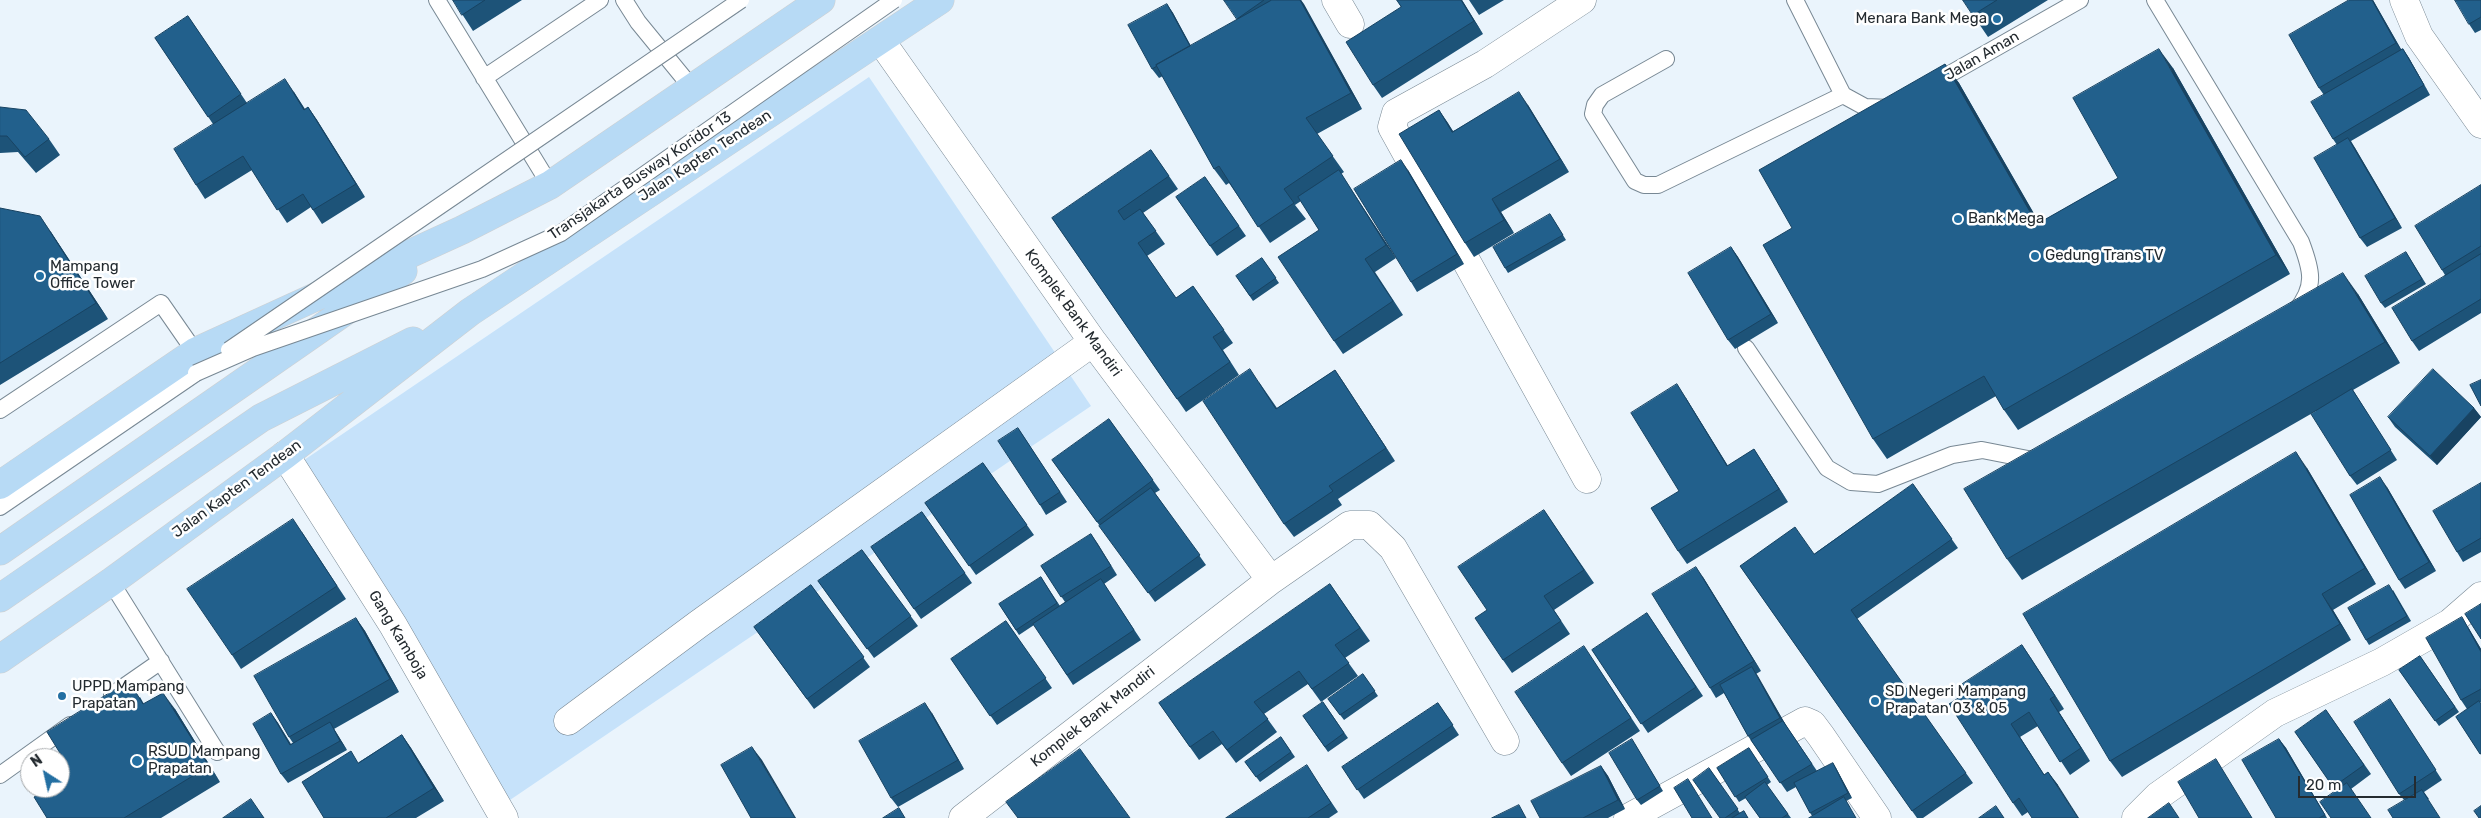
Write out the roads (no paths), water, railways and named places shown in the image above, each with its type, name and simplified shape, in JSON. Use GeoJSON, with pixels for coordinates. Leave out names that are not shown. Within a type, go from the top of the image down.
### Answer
{"type":"FeatureCollection","features":[{"type":"Feature","properties":{"kind":"main road"},"geometry":{"type":"LineString","coordinates":[[0,485],[195,362],[550,185],[822,0]]}},
{"type":"Feature","properties":{"kind":"main road","name":"Jalan Kapten Tendean"},"geometry":{"type":"LineString","coordinates":[[0,659],[111,582],[285,455],[470,312],[729,139],[881,41],[940,0]]}},
{"type":"Feature","properties":{"kind":"main road"},"geometry":{"type":"LineString","coordinates":[[0,551],[462,230]]}},
{"type":"Feature","properties":{"kind":"main road","name":"Jalan Kapten Tendean"},"geometry":{"type":"LineString","coordinates":[[0,598],[262,418],[470,312]]}},
{"type":"Feature","properties":{"kind":"street"},"geometry":{"type":"LineString","coordinates":[[1336,0],[1350,24]]}},
{"type":"Feature","properties":{"kind":"street"},"geometry":{"type":"LineString","coordinates":[[1582,0],[1485,64],[1396,113],[1392,126],[1587,479]]}},
{"type":"Feature","properties":{"kind":"street"},"geometry":{"type":"LineString","coordinates":[[2404,0],[2419,36],[2481,124]]}},
{"type":"Feature","properties":{"kind":"street","name":"Komplek Bank Mandiri"},"geometry":{"type":"LineString","coordinates":[[881,41],[1093,342],[1271,580]]}},
{"type":"Feature","properties":{"kind":"street"},"geometry":{"type":"LineString","coordinates":[[568,721],[700,623],[1093,342]]}},
{"type":"Feature","properties":{"kind":"street","name":"Gang Kamboja"},"geometry":{"type":"LineString","coordinates":[[285,455],[393,625],[504,818]]}},
{"type":"Feature","properties":{"kind":"street","name":"Komplek Bank Mandiri"},"geometry":{"type":"LineString","coordinates":[[963,818],[1271,580],[1350,525],[1369,525],[1393,548],[1505,741]]}},
{"type":"Feature","properties":{"kind":"street"},"geometry":{"type":"LineString","coordinates":[[2136,818],[2158,796],[2275,713],[2382,662],[2450,623],[2481,596]]}},
{"type":"Feature","properties":{"kind":"street"},"geometry":{"type":"LineString","coordinates":[[1628,818],[1805,721],[1812,724],[1821,736],[1877,818]]}},
{"type":"Feature","properties":{"kind":"lane"},"geometry":{"type":"LineString","coordinates":[[437,0],[550,185]]}},
{"type":"Feature","properties":{"kind":"lane"},"geometry":{"type":"LineString","coordinates":[[484,78],[600,0]]}},
{"type":"Feature","properties":{"kind":"lane"},"geometry":{"type":"LineString","coordinates":[[624,0],[638,22],[692,88]]}},
{"type":"Feature","properties":{"kind":"lane","name":"Transjakarta Busway Koridor 13"},"geometry":{"type":"LineString","coordinates":[[0,507],[195,362],[740,0]]}},
{"type":"Feature","properties":{"kind":"lane","name":"Transjakarta Busway Koridor 13"},"geometry":{"type":"LineString","coordinates":[[195,362],[270,342],[482,269],[561,233],[894,0]]}},
{"type":"Feature","properties":{"kind":"lane"},"geometry":{"type":"LineString","coordinates":[[1666,58],[1602,95],[1595,105],[1593,114],[1635,181],[1644,185],[1658,185],[1843,95],[1794,0]]}},
{"type":"Feature","properties":{"kind":"lane","name":"Jalan Aman"},"geometry":{"type":"LineString","coordinates":[[1843,95],[1865,107],[1892,108],[2080,0]]}},
{"type":"Feature","properties":{"kind":"lane"},"geometry":{"type":"LineString","coordinates":[[2155,0],[2302,242],[2311,269],[2309,289],[2297,310],[2281,320]]}},
{"type":"Feature","properties":{"kind":"lane"},"geometry":{"type":"LineString","coordinates":[[0,410],[161,303],[195,362]]}},
{"type":"Feature","properties":{"kind":"lane"},"geometry":{"type":"LineString","coordinates":[[1746,348],[1826,468],[1851,482],[1878,484],[1952,455],[1982,450],[2033,460],[2056,452]]}},
{"type":"Feature","properties":{"kind":"lane"},"geometry":{"type":"LineString","coordinates":[[111,582],[216,752]]}},
{"type":"Feature","properties":{"kind":"lane"},"geometry":{"type":"LineString","coordinates":[[96,707],[160,661]]}},
{"type":"Feature","properties":{"kind":"lane"},"geometry":{"type":"LineString","coordinates":[[0,775],[80,718]]}},
{"type":"Feature","properties":{"kind":"place","name":"Menara Bank Mega"},"geometry":{"type":"Point","coordinates":[1997,19]}},
{"type":"Feature","properties":{"kind":"place","name":"Bank Mega"},"geometry":{"type":"Point","coordinates":[1958,219]}},
{"type":"Feature","properties":{"kind":"place","name":"Gedung Trans TV"},"geometry":{"type":"Point","coordinates":[2035,256]}},
{"type":"Feature","properties":{"kind":"place","name":"Mampang Office Tower"},"geometry":{"type":"Point","coordinates":[40,276]}},
{"type":"Feature","properties":{"kind":"place","name":"UPPD Mampang Prapatan"},"geometry":{"type":"Point","coordinates":[62,696]}},
{"type":"Feature","properties":{"kind":"place","name":"SD Negeri Mampang Prapatan 03 & 05"},"geometry":{"type":"Point","coordinates":[1875,701]}},
{"type":"Feature","properties":{"kind":"place","name":"RSUD Mampang Prapatan"},"geometry":{"type":"Point","coordinates":[137,761]}}]}
